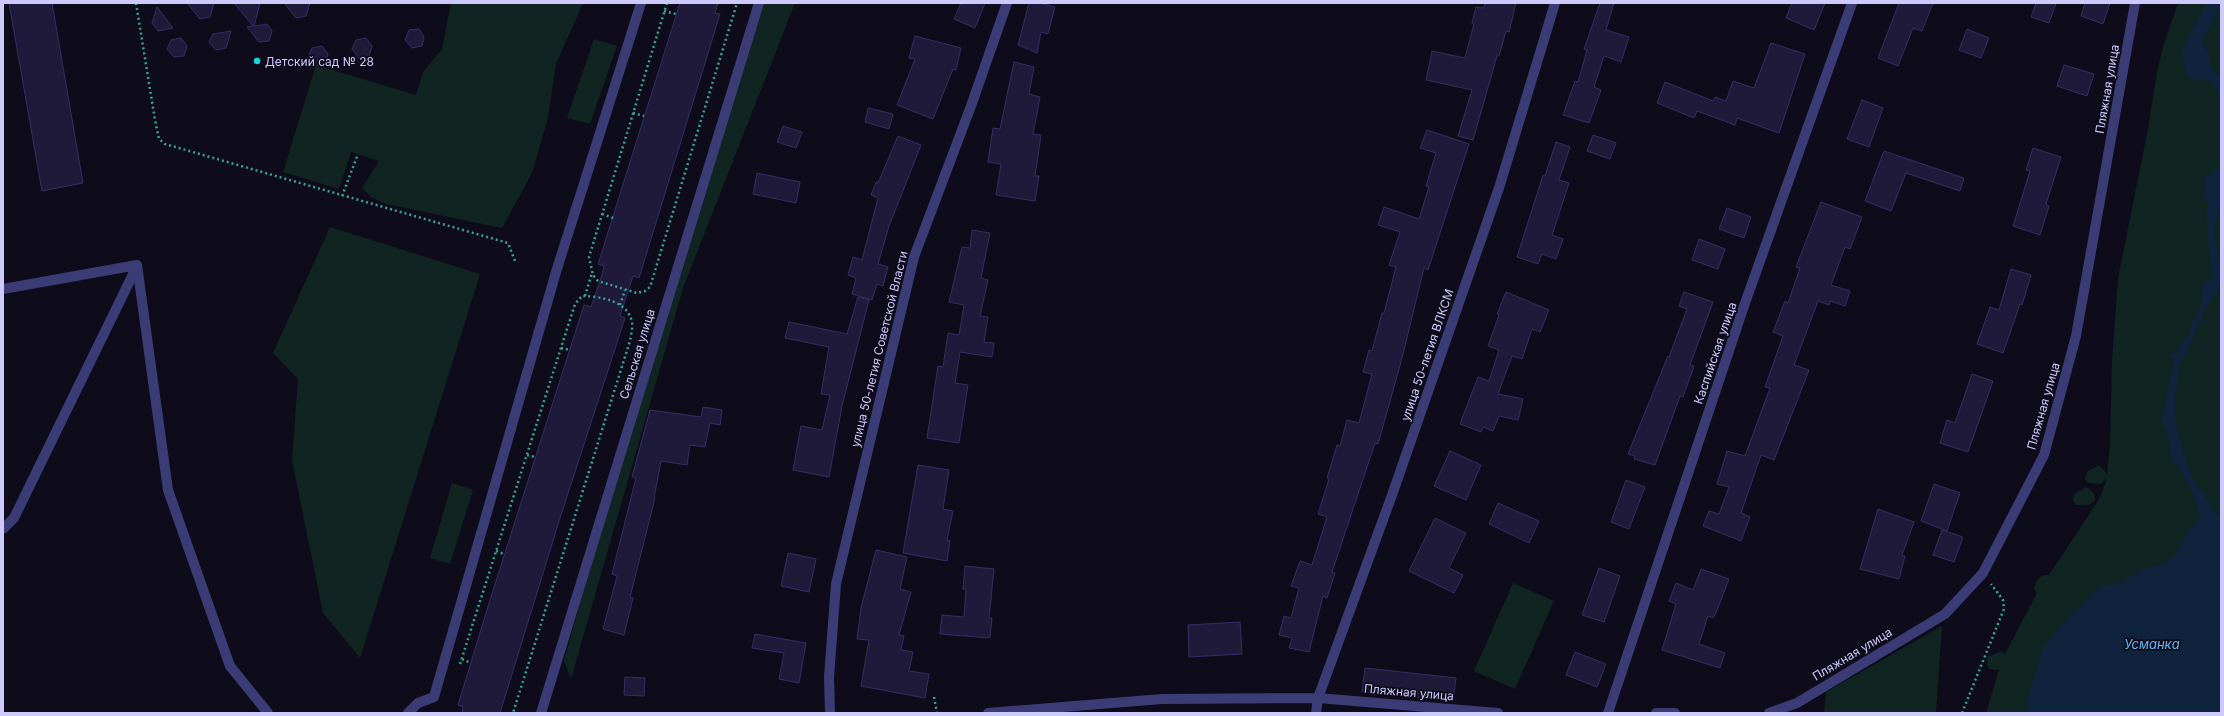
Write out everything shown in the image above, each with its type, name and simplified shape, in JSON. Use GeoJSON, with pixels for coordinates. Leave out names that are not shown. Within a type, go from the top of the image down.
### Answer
{"type":"FeatureCollection","features":[{"type":"Feature","properties":{"kind":"street"},"geometry":{"type":"LineString","coordinates":[[408,713],[418,703],[434,697],[556,272],[641,3]]}},
{"type":"Feature","properties":{"kind":"street","name":"Сельская улица"},"geometry":{"type":"LineString","coordinates":[[540,713],[758,3]]}},
{"type":"Feature","properties":{"kind":"street","name":"улица 50-летия Советской Власти"},"geometry":{"type":"LineString","coordinates":[[830,713],[829,677],[836,584],[914,256],[972,106],[1007,3]]}},
{"type":"Feature","properties":{"kind":"street","name":"улица 50-летия ВЛКСМ"},"geometry":{"type":"LineString","coordinates":[[1316,713],[1318,698],[1392,495],[1499,188],[1555,3]]}},
{"type":"Feature","properties":{"kind":"street","name":"Каспийская улица"},"geometry":{"type":"LineString","coordinates":[[1608,713],[1744,306],[1852,3]]}},
{"type":"Feature","properties":{"kind":"street","name":"Пляжная улица"},"geometry":{"type":"LineString","coordinates":[[1769,713],[1797,703],[1945,614],[1983,573],[2044,455],[2072,350],[2135,3]]}},
{"type":"Feature","properties":{"kind":"street"},"geometry":{"type":"LineString","coordinates":[[3,290],[138,266]]}},
{"type":"Feature","properties":{"kind":"street"},"geometry":{"type":"LineString","coordinates":[[3,529],[14,518],[138,266]]}},
{"type":"Feature","properties":{"kind":"street"},"geometry":{"type":"LineString","coordinates":[[138,266],[168,490],[230,666],[268,713]]}},
{"type":"Feature","properties":{"kind":"street","name":"Пляжная улица"},"geometry":{"type":"LineString","coordinates":[[988,713],[1162,699],[1318,698],[1498,713]]}},
{"type":"Feature","properties":{"kind":"street"},"geometry":{"type":"LineString","coordinates":[[1656,713],[1675,713]]}},
{"type":"Feature","properties":{"kind":"path"},"geometry":{"type":"LineString","coordinates":[[136,3],[159,139],[164,144],[508,243],[515,261]]}},
{"type":"Feature","properties":{"kind":"path"},"geometry":{"type":"LineString","coordinates":[[667,3],[589,257],[592,273],[598,281],[625,290],[637,292],[645,291],[650,287],[737,3]]}},
{"type":"Feature","properties":{"kind":"path"},"geometry":{"type":"LineString","coordinates":[[664,11],[676,14]]}},
{"type":"Feature","properties":{"kind":"path"},"geometry":{"type":"LineString","coordinates":[[633,113],[644,116]]}},
{"type":"Feature","properties":{"kind":"path"},"geometry":{"type":"LineString","coordinates":[[342,196],[358,154]]}},
{"type":"Feature","properties":{"kind":"path"},"geometry":{"type":"LineString","coordinates":[[602,214],[613,218]]}},
{"type":"Feature","properties":{"kind":"path"},"geometry":{"type":"LineString","coordinates":[[585,296],[592,273]]}},
{"type":"Feature","properties":{"kind":"path"},"geometry":{"type":"LineString","coordinates":[[620,305],[625,290]]}},
{"type":"Feature","properties":{"kind":"path"},"geometry":{"type":"LineString","coordinates":[[459,666],[575,304],[582,296],[594,296],[620,305],[628,310],[632,322],[630,341],[513,713]]}},
{"type":"Feature","properties":{"kind":"path"},"geometry":{"type":"LineString","coordinates":[[561,348],[570,350]]}},
{"type":"Feature","properties":{"kind":"path"},"geometry":{"type":"LineString","coordinates":[[527,455],[535,457]]}},
{"type":"Feature","properties":{"kind":"path"},"geometry":{"type":"LineString","coordinates":[[496,552],[504,554]]}},
{"type":"Feature","properties":{"kind":"path"},"geometry":{"type":"LineString","coordinates":[[1962,713],[2004,609],[2003,600],[1983,573]]}},
{"type":"Feature","properties":{"kind":"path"},"geometry":{"type":"LineString","coordinates":[[462,659],[471,663]]}},
{"type":"Feature","properties":{"kind":"path"},"geometry":{"type":"LineString","coordinates":[[934,697],[937,713]]}},
{"type":"Feature","properties":{"kind":"green space"},"geometry":{"type":"Polygon","coordinates":[[[451,3],[583,3],[556,64],[548,118],[532,173],[502,228],[386,204],[371,197],[362,188],[379,161],[351,152],[339,189],[283,172],[316,65],[416,95],[423,72],[442,49],[451,3]]]}},
{"type":"Feature","properties":{"kind":"green space"},"geometry":{"type":"Polygon","coordinates":[[[761,3],[795,3],[683,288],[571,679],[564,661],[645,369],[761,3]]]}},
{"type":"Feature","properties":{"kind":"green space"},"geometry":{"type":"Polygon","coordinates":[[[2178,3],[2221,3],[2221,713],[1986,713],[1999,670],[1989,669],[1987,664],[1988,657],[2001,651],[2005,654],[2037,593],[2034,588],[2037,580],[2043,575],[2049,575],[2098,501],[2106,482],[2106,479],[2101,484],[2088,483],[2085,479],[2087,472],[2099,465],[2107,474],[2110,447],[2112,362],[2118,278],[2147,134],[2157,73],[2163,47],[2178,3]]]}},
{"type":"Feature","properties":{"kind":"green space"},"geometry":{"type":"Polygon","coordinates":[[[594,39],[617,46],[590,124],[567,118],[594,39]]]}},
{"type":"Feature","properties":{"kind":"green space"},"geometry":{"type":"Polygon","coordinates":[[[330,227],[480,274],[360,658],[323,613],[292,460],[298,379],[273,353],[330,227]]]}},
{"type":"Feature","properties":{"kind":"green space"},"geometry":{"type":"Polygon","coordinates":[[[452,483],[473,490],[450,564],[430,558],[452,483]]]}},
{"type":"Feature","properties":{"kind":"green space"},"geometry":{"type":"Polygon","coordinates":[[[2087,487],[2094,493],[2095,500],[2089,505],[2076,505],[2073,500],[2075,493],[2087,487]]]}},
{"type":"Feature","properties":{"kind":"green space"},"geometry":{"type":"Polygon","coordinates":[[[1513,583],[1554,601],[1515,689],[1474,671],[1513,583]]]}},
{"type":"Feature","properties":{"kind":"green space"},"geometry":{"type":"Polygon","coordinates":[[[1942,626],[1936,713],[1824,713],[1826,692],[1942,626]]]}},
{"type":"Feature","properties":{"kind":"water"},"geometry":{"type":"Polygon","coordinates":[[[2207,3],[2221,3],[2202,43],[2209,54],[2209,66],[2221,79],[2221,98],[2213,83],[2205,79],[2198,81],[2192,79],[2188,75],[2182,56],[2183,47],[2207,3]]]}},
{"type":"Feature","properties":{"kind":"water","name":"Усманка"},"geometry":{"type":"Polygon","coordinates":[[[2221,167],[2221,195],[2214,233],[2221,268],[2218,291],[2206,309],[2180,366],[2175,397],[2176,424],[2186,462],[2195,484],[2211,504],[2221,521],[2221,713],[2027,713],[2028,696],[2043,648],[2057,630],[2100,586],[2120,583],[2143,569],[2164,563],[2175,556],[2189,530],[2201,519],[2187,481],[2180,469],[2172,461],[2167,429],[2161,421],[2175,359],[2166,355],[2177,353],[2179,346],[2190,333],[2191,324],[2201,306],[2203,283],[2212,279],[2207,229],[2208,199],[2204,198],[2203,191],[2207,188],[2204,178],[2221,167]]]}},
{"type":"Feature","properties":{"kind":"building"},"geometry":{"type":"Polygon","coordinates":[[[9,3],[52,3],[83,183],[42,191],[9,3]]]}},
{"type":"Feature","properties":{"kind":"building"},"geometry":{"type":"Polygon","coordinates":[[[187,3],[214,3],[210,17],[200,19],[187,3]]]}},
{"type":"Feature","properties":{"kind":"building"},"geometry":{"type":"Polygon","coordinates":[[[234,3],[260,3],[254,26],[267,24],[272,31],[269,41],[259,42],[247,27],[253,26],[234,3]]]}},
{"type":"Feature","properties":{"kind":"building"},"geometry":{"type":"Polygon","coordinates":[[[284,3],[310,3],[306,16],[296,18],[284,3]]]}},
{"type":"Feature","properties":{"kind":"building"},"geometry":{"type":"Polygon","coordinates":[[[680,3],[718,3],[715,13],[720,14],[639,278],[633,276],[620,316],[625,318],[560,518],[500,713],[462,713],[463,707],[458,705],[490,600],[584,305],[591,307],[602,275],[604,266],[598,264],[680,3]]]}},
{"type":"Feature","properties":{"kind":"building"},"geometry":{"type":"Polygon","coordinates":[[[961,3],[985,3],[975,28],[954,19],[961,3]]]}},
{"type":"Feature","properties":{"kind":"building"},"geometry":{"type":"Polygon","coordinates":[[[1029,3],[1039,3],[1055,7],[1048,34],[1041,32],[1037,53],[1018,45],[1029,3]]]}},
{"type":"Feature","properties":{"kind":"building"},"geometry":{"type":"Polygon","coordinates":[[[1485,3],[1516,3],[1509,32],[1506,31],[1499,56],[1497,56],[1473,140],[1458,136],[1472,90],[1426,80],[1432,51],[1465,58],[1474,24],[1472,23],[1476,7],[1484,8],[1485,3]]]}},
{"type":"Feature","properties":{"kind":"building"},"geometry":{"type":"Polygon","coordinates":[[[1600,3],[1614,3],[1606,30],[1629,37],[1621,62],[1604,56],[1594,87],[1601,90],[1589,123],[1563,115],[1575,81],[1578,82],[1587,50],[1584,49],[1600,3]]]}},
{"type":"Feature","properties":{"kind":"building"},"geometry":{"type":"Polygon","coordinates":[[[1792,3],[1825,3],[1814,30],[1786,18],[1792,3]]]}},
{"type":"Feature","properties":{"kind":"building"},"geometry":{"type":"Polygon","coordinates":[[[1899,3],[1933,3],[1922,31],[1913,28],[1898,66],[1878,58],[1899,3]]]}},
{"type":"Feature","properties":{"kind":"building"},"geometry":{"type":"Polygon","coordinates":[[[2036,3],[2056,3],[2049,23],[2031,17],[2036,3]]]}},
{"type":"Feature","properties":{"kind":"building"},"geometry":{"type":"Polygon","coordinates":[[[2085,3],[2110,3],[2103,24],[2081,16],[2085,3]]]}},
{"type":"Feature","properties":{"kind":"building"},"geometry":{"type":"Polygon","coordinates":[[[157,7],[173,28],[158,31],[152,23],[157,7]]]}},
{"type":"Feature","properties":{"kind":"building"},"geometry":{"type":"Polygon","coordinates":[[[419,29],[424,37],[422,46],[412,48],[405,40],[409,30],[419,29]]]}},
{"type":"Feature","properties":{"kind":"building"},"geometry":{"type":"Polygon","coordinates":[[[1967,29],[1989,38],[1981,58],[1959,50],[1967,29]]]}},
{"type":"Feature","properties":{"kind":"building"},"geometry":{"type":"Polygon","coordinates":[[[231,31],[226,48],[216,50],[209,42],[213,34],[231,31]]]}},
{"type":"Feature","properties":{"kind":"building"},"geometry":{"type":"Polygon","coordinates":[[[915,36],[961,48],[956,70],[953,69],[933,119],[897,105],[915,59],[909,58],[915,36]]]}},
{"type":"Feature","properties":{"kind":"building"},"geometry":{"type":"Polygon","coordinates":[[[181,38],[187,46],[184,56],[174,57],[167,49],[171,40],[181,38]]]}},
{"type":"Feature","properties":{"kind":"building"},"geometry":{"type":"Polygon","coordinates":[[[366,38],[372,46],[369,56],[359,58],[352,49],[356,40],[366,38]]]}},
{"type":"Feature","properties":{"kind":"building"},"geometry":{"type":"Polygon","coordinates":[[[1771,43],[1805,54],[1779,133],[1737,118],[1735,125],[1697,111],[1694,118],[1657,103],[1665,82],[1713,101],[1715,97],[1726,101],[1733,81],[1754,88],[1771,43]]]}},
{"type":"Feature","properties":{"kind":"building"},"geometry":{"type":"Polygon","coordinates":[[[322,46],[328,54],[325,64],[315,66],[308,58],[312,48],[322,46]]]}},
{"type":"Feature","properties":{"kind":"building"},"geometry":{"type":"Polygon","coordinates":[[[1014,62],[1034,67],[1029,94],[1040,97],[1033,134],[1041,135],[1035,176],[1039,176],[1035,201],[996,195],[1001,164],[988,162],[993,128],[1000,129],[1014,62]]]}},
{"type":"Feature","properties":{"kind":"building"},"geometry":{"type":"Polygon","coordinates":[[[2064,65],[2094,74],[2087,96],[2057,86],[2064,65]]]}},
{"type":"Feature","properties":{"kind":"building"},"geometry":{"type":"Polygon","coordinates":[[[1862,100],[1883,108],[1869,147],[1847,139],[1862,100]]]}},
{"type":"Feature","properties":{"kind":"building"},"geometry":{"type":"Polygon","coordinates":[[[868,108],[893,114],[889,129],[865,122],[868,108]]]}},
{"type":"Feature","properties":{"kind":"building"},"geometry":{"type":"Polygon","coordinates":[[[783,126],[802,132],[796,148],[777,142],[783,126]]]}},
{"type":"Feature","properties":{"kind":"building"},"geometry":{"type":"Polygon","coordinates":[[[1427,130],[1469,144],[1428,270],[1424,268],[1401,362],[1378,444],[1375,443],[1332,572],[1335,573],[1327,598],[1323,596],[1309,652],[1289,648],[1292,638],[1279,635],[1284,616],[1291,618],[1299,588],[1291,586],[1300,561],[1312,565],[1327,517],[1318,514],[1329,479],[1327,478],[1337,445],[1340,446],[1347,420],[1359,423],[1372,374],[1363,372],[1369,350],[1372,351],[1382,313],[1384,313],[1396,267],[1389,265],[1400,232],[1378,225],[1384,207],[1419,219],[1429,187],[1426,186],[1436,153],[1420,148],[1427,130]]]}},
{"type":"Feature","properties":{"kind":"building"},"geometry":{"type":"Polygon","coordinates":[[[1593,135],[1616,143],[1610,159],[1587,151],[1593,135]]]}},
{"type":"Feature","properties":{"kind":"building"},"geometry":{"type":"Polygon","coordinates":[[[898,136],[921,145],[889,226],[878,264],[888,267],[883,286],[877,284],[872,300],[852,294],[856,278],[848,275],[853,257],[862,260],[878,198],[871,195],[876,182],[878,183],[898,136]]]}},
{"type":"Feature","properties":{"kind":"building"},"geometry":{"type":"Polygon","coordinates":[[[1556,142],[1570,147],[1559,180],[1569,183],[1552,235],[1563,239],[1556,259],[1542,254],[1538,264],[1517,257],[1543,175],[1545,176],[1556,142]]]}},
{"type":"Feature","properties":{"kind":"building"},"geometry":{"type":"Polygon","coordinates":[[[2033,148],[2061,157],[2046,204],[2049,206],[2040,235],[2013,226],[2030,171],[2026,170],[2033,148]]]}},
{"type":"Feature","properties":{"kind":"building"},"geometry":{"type":"Polygon","coordinates":[[[1884,151],[1964,178],[1960,191],[1906,173],[1891,211],[1865,201],[1884,151]]]}},
{"type":"Feature","properties":{"kind":"building"},"geometry":{"type":"Polygon","coordinates":[[[757,173],[800,182],[796,203],[753,194],[757,173]]]}},
{"type":"Feature","properties":{"kind":"building"},"geometry":{"type":"Polygon","coordinates":[[[1821,202],[1862,217],[1850,249],[1845,247],[1831,285],[1850,291],[1845,306],[1830,301],[1829,305],[1818,301],[1794,365],[1809,370],[1774,460],[1761,455],[1741,513],[1750,517],[1741,541],[1703,526],[1709,511],[1719,514],[1729,487],[1717,484],[1727,451],[1745,456],[1770,388],[1765,387],[1783,336],[1773,332],[1785,301],[1788,303],[1800,268],[1796,267],[1821,202]]]}},
{"type":"Feature","properties":{"kind":"building"},"geometry":{"type":"Polygon","coordinates":[[[1727,208],[1751,217],[1744,238],[1719,229],[1727,208]]]}},
{"type":"Feature","properties":{"kind":"building"},"geometry":{"type":"Polygon","coordinates":[[[972,230],[990,233],[981,278],[988,280],[980,316],[988,317],[984,342],[994,343],[992,357],[960,352],[955,383],[968,385],[959,443],[927,438],[938,366],[943,367],[948,333],[959,335],[964,305],[949,302],[962,247],[970,248],[972,230]]]}},
{"type":"Feature","properties":{"kind":"building"},"geometry":{"type":"Polygon","coordinates":[[[1699,239],[1725,249],[1718,269],[1692,260],[1699,239]]]}},
{"type":"Feature","properties":{"kind":"building"},"geometry":{"type":"Polygon","coordinates":[[[2011,269],[2031,275],[2022,305],[2020,304],[2003,353],[1977,344],[1990,307],[1999,310],[2011,269]]]}},
{"type":"Feature","properties":{"kind":"building"},"geometry":{"type":"Polygon","coordinates":[[[1506,292],[1549,310],[1540,332],[1532,329],[1522,359],[1512,356],[1498,394],[1523,399],[1518,420],[1499,416],[1493,431],[1483,427],[1481,432],[1460,424],[1478,377],[1489,381],[1499,350],[1488,346],[1499,315],[1497,314],[1506,292]]]}},
{"type":"Feature","properties":{"kind":"building"},"geometry":{"type":"Polygon","coordinates":[[[1684,292],[1713,302],[1690,365],[1694,366],[1683,397],[1680,396],[1655,465],[1634,459],[1635,456],[1628,454],[1668,356],[1669,357],[1687,309],[1679,306],[1684,292]]]}},
{"type":"Feature","properties":{"kind":"building"},"geometry":{"type":"Polygon","coordinates":[[[858,297],[869,300],[842,406],[829,477],[793,470],[801,426],[822,430],[830,395],[821,394],[829,347],[785,338],[789,322],[847,334],[858,297]]]}},
{"type":"Feature","properties":{"kind":"building"},"geometry":{"type":"Polygon","coordinates":[[[1972,374],[1993,381],[1968,452],[1940,443],[1947,420],[1955,423],[1972,374]]]}},
{"type":"Feature","properties":{"kind":"building"},"geometry":{"type":"Polygon","coordinates":[[[703,407],[722,410],[720,425],[710,423],[705,447],[690,445],[687,465],[661,461],[655,498],[630,597],[633,598],[624,635],[603,629],[617,576],[612,574],[636,478],[632,477],[650,410],[701,417],[703,407]]]}},
{"type":"Feature","properties":{"kind":"building"},"geometry":{"type":"Polygon","coordinates":[[[1450,451],[1481,465],[1466,500],[1434,486],[1450,451]]]}},
{"type":"Feature","properties":{"kind":"building"},"geometry":{"type":"Polygon","coordinates":[[[918,465],[949,470],[943,509],[953,511],[947,540],[950,541],[947,561],[903,553],[918,465]]]}},
{"type":"Feature","properties":{"kind":"building"},"geometry":{"type":"Polygon","coordinates":[[[1626,480],[1645,487],[1629,529],[1611,522],[1626,480]]]}},
{"type":"Feature","properties":{"kind":"building"},"geometry":{"type":"Polygon","coordinates":[[[1934,484],[1960,493],[1947,531],[1921,521],[1934,484]]]}},
{"type":"Feature","properties":{"kind":"building"},"geometry":{"type":"Polygon","coordinates":[[[1498,503],[1539,521],[1529,543],[1489,524],[1498,503]]]}},
{"type":"Feature","properties":{"kind":"building"},"geometry":{"type":"Polygon","coordinates":[[[1878,509],[1914,522],[1902,555],[1905,556],[1899,579],[1860,569],[1878,509]]]}},
{"type":"Feature","properties":{"kind":"building"},"geometry":{"type":"Polygon","coordinates":[[[1435,518],[1466,533],[1449,568],[1463,575],[1454,593],[1409,571],[1435,518]]]}},
{"type":"Feature","properties":{"kind":"building"},"geometry":{"type":"Polygon","coordinates":[[[1942,530],[1963,537],[1954,562],[1933,555],[1942,530]]]}},
{"type":"Feature","properties":{"kind":"building"},"geometry":{"type":"Polygon","coordinates":[[[876,550],[907,557],[900,589],[911,592],[899,635],[904,636],[901,650],[913,652],[909,671],[929,674],[925,698],[861,686],[869,640],[857,639],[861,608],[876,550]]]}},
{"type":"Feature","properties":{"kind":"building"},"geometry":{"type":"Polygon","coordinates":[[[788,553],[816,559],[809,592],[781,586],[788,553]]]}},
{"type":"Feature","properties":{"kind":"building"},"geometry":{"type":"Polygon","coordinates":[[[965,566],[994,569],[989,618],[992,618],[990,638],[940,634],[942,615],[964,617],[966,589],[963,589],[965,566]]]}},
{"type":"Feature","properties":{"kind":"building"},"geometry":{"type":"Polygon","coordinates":[[[1599,568],[1620,576],[1604,622],[1582,615],[1599,568]]]}},
{"type":"Feature","properties":{"kind":"building"},"geometry":{"type":"Polygon","coordinates":[[[1701,569],[1729,579],[1716,613],[1713,618],[1708,616],[1699,644],[1725,653],[1720,668],[1662,650],[1676,604],[1669,601],[1676,583],[1693,590],[1701,569]]]}},
{"type":"Feature","properties":{"kind":"building"},"geometry":{"type":"Polygon","coordinates":[[[1240,622],[1242,654],[1189,657],[1188,625],[1240,622]]]}},
{"type":"Feature","properties":{"kind":"building"},"geometry":{"type":"Polygon","coordinates":[[[755,634],[806,643],[799,683],[779,679],[784,653],[752,648],[755,634]]]}},
{"type":"Feature","properties":{"kind":"building"},"geometry":{"type":"Polygon","coordinates":[[[1575,652],[1606,664],[1597,687],[1566,675],[1575,652]]]}},
{"type":"Feature","properties":{"kind":"building"},"geometry":{"type":"Polygon","coordinates":[[[1365,668],[1456,678],[1453,701],[1362,692],[1365,668]]]}},
{"type":"Feature","properties":{"kind":"building"},"geometry":{"type":"Polygon","coordinates":[[[625,677],[645,678],[644,696],[624,695],[625,677]]]}},
{"type":"Feature","properties":{"kind":"place","name":"Детский сад № 28"},"geometry":{"type":"Point","coordinates":[257,61]}}]}
